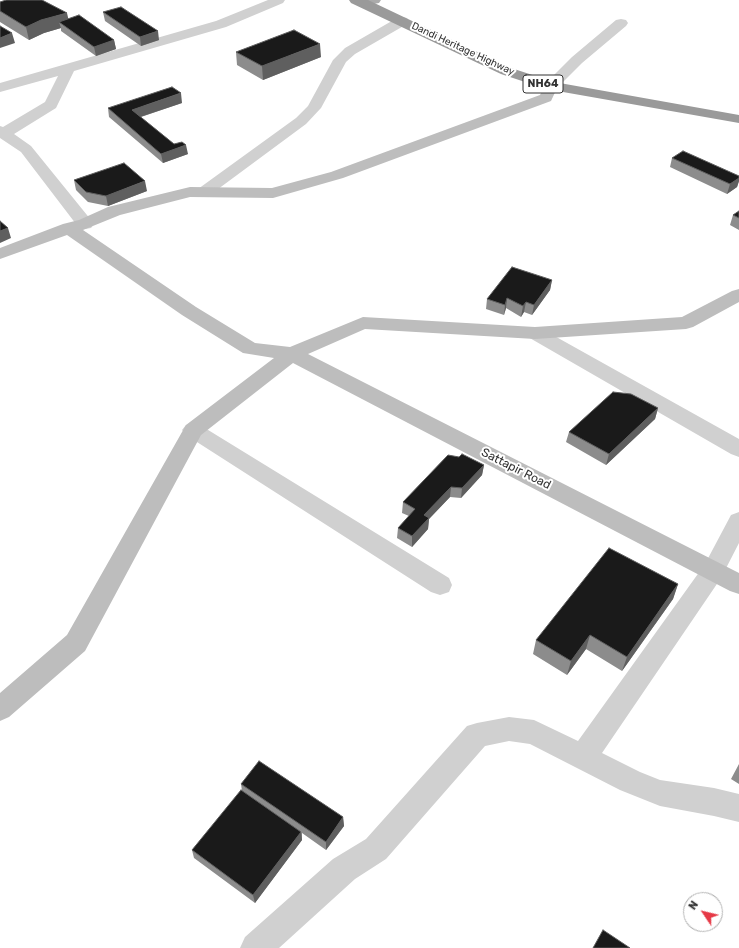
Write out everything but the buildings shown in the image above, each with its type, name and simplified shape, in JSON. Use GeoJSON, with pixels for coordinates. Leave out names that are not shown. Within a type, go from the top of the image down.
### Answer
{"type":"FeatureCollection","features":[{"type":"Feature","properties":{"kind":"highway","name":"Dandi Heritage Highway"},"geometry":{"type":"LineString","coordinates":[[364,1],[506,71],[551,86],[739,119]]}},
{"type":"Feature","properties":{"kind":"street"},"geometry":{"type":"LineString","coordinates":[[0,88],[221,24],[279,0]]}},
{"type":"Feature","properties":{"kind":"street"},"geometry":{"type":"LineString","coordinates":[[204,192],[301,121],[314,108],[340,60],[350,51],[402,21]]}},
{"type":"Feature","properties":{"kind":"street"},"geometry":{"type":"LineString","coordinates":[[0,254],[114,212],[190,192],[273,193],[338,175],[546,98],[551,86],[577,60],[621,23]]}},
{"type":"Feature","properties":{"kind":"street"},"geometry":{"type":"LineString","coordinates":[[68,69],[52,105],[2,132],[26,149],[77,226],[189,311],[250,349],[292,354]]}},
{"type":"Feature","properties":{"kind":"street"},"geometry":{"type":"LineString","coordinates":[[0,709],[76,643],[193,430],[292,354],[363,323],[535,333],[686,323],[739,295]]}},
{"type":"Feature","properties":{"kind":"street"},"geometry":{"type":"LineString","coordinates":[[535,333],[739,449]]}},
{"type":"Feature","properties":{"kind":"street","name":"Sattapir Road"},"geometry":{"type":"LineString","coordinates":[[292,354],[739,584]]}},
{"type":"Feature","properties":{"kind":"street"},"geometry":{"type":"LineString","coordinates":[[193,430],[440,585]]}},
{"type":"Feature","properties":{"kind":"street"},"geometry":{"type":"LineString","coordinates":[[583,757],[713,571],[739,521]]}},
{"type":"Feature","properties":{"kind":"street"},"geometry":{"type":"LineString","coordinates":[[256,948],[344,869],[376,849],[477,735],[509,729],[534,732],[630,781],[660,792],[739,808]]}}]}
